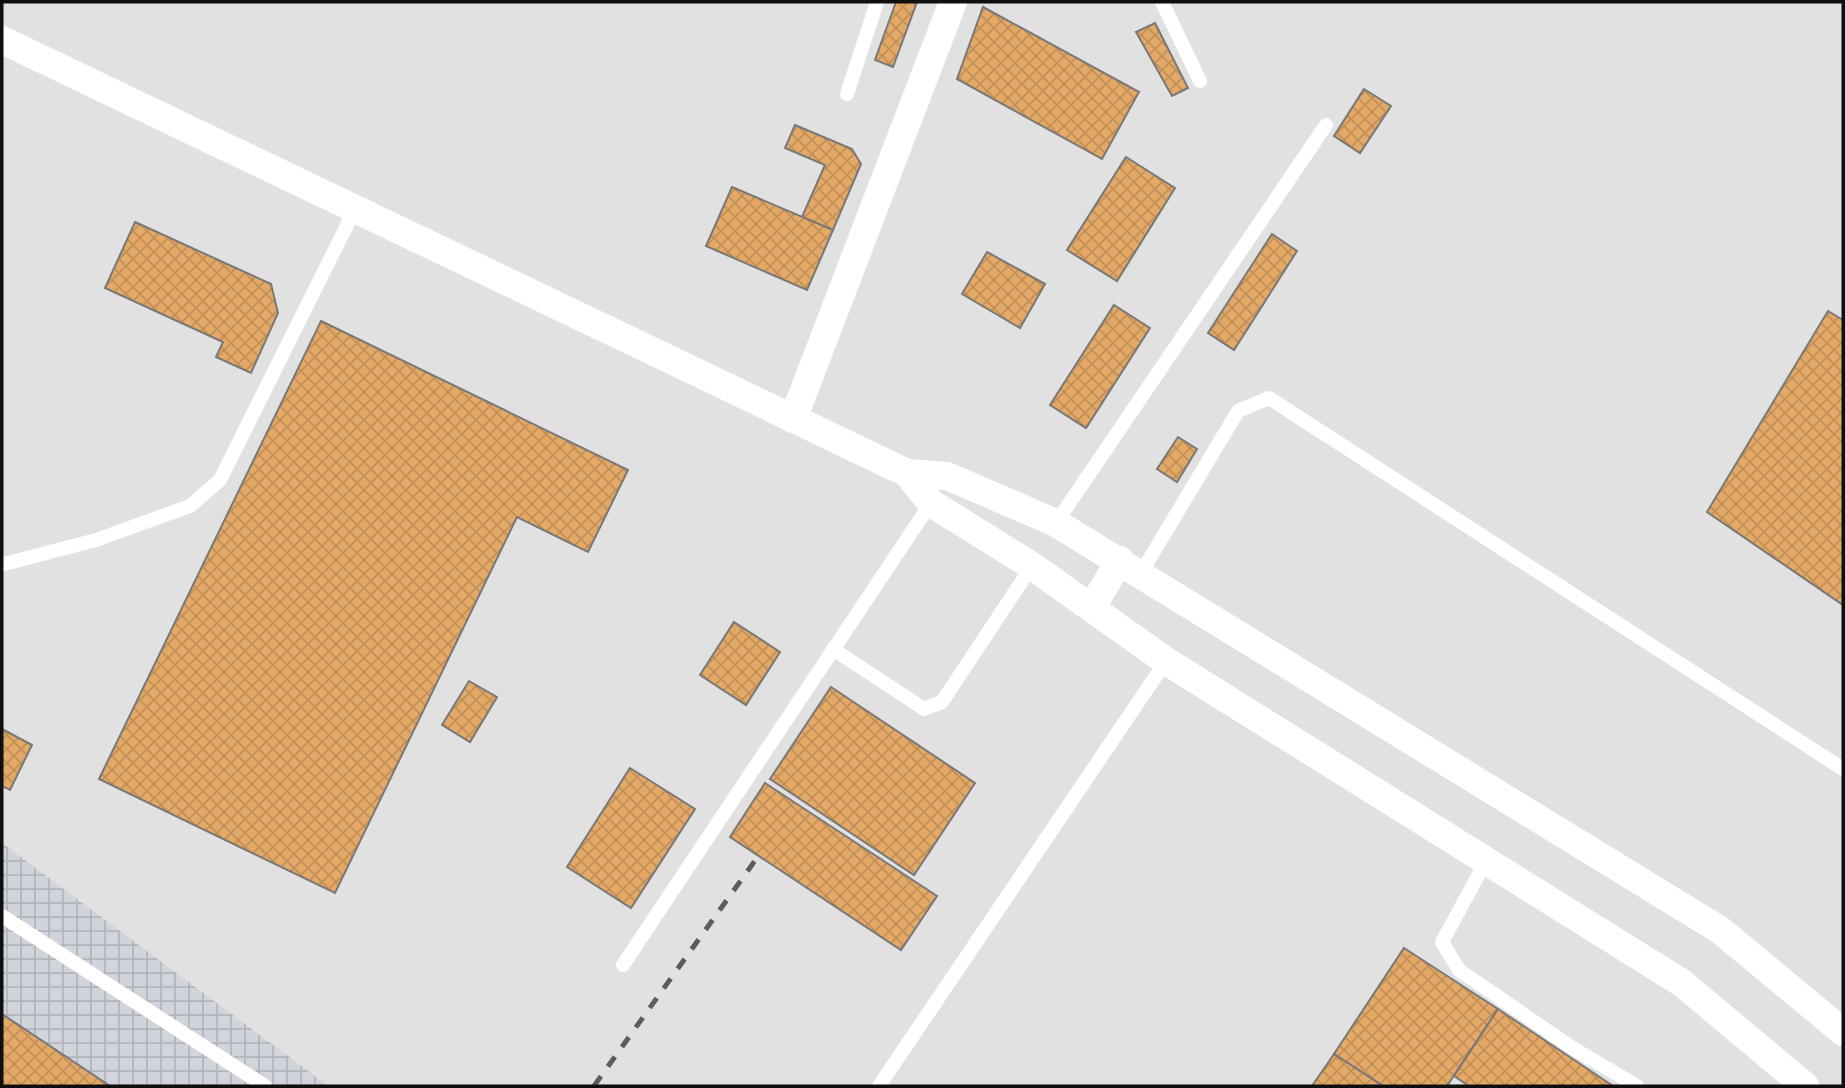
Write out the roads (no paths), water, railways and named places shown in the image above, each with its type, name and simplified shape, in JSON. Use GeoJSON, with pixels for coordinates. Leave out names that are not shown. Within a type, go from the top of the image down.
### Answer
{"type":"FeatureCollection","features":[{"type":"Feature","properties":{"kind":"street"},"geometry":{"type":"LineString","coordinates":[[793,419],[953,2]]}},
{"type":"Feature","properties":{"kind":"street"},"geometry":{"type":"LineString","coordinates":[[2,40],[907,473],[947,476],[1056,523],[1720,930],[1843,1032]]}},
{"type":"Feature","properties":{"kind":"street"},"geometry":{"type":"LineString","coordinates":[[907,473],[931,503],[1093,607],[1166,661],[1682,983],[1805,1086]]}},
{"type":"Feature","properties":{"kind":"street"},"geometry":{"type":"LineString","coordinates":[[1093,607],[1130,567]]}},
{"type":"Feature","properties":{"kind":"lane"},"geometry":{"type":"LineString","coordinates":[[847,94],[877,2]]}},
{"type":"Feature","properties":{"kind":"lane"},"geometry":{"type":"LineString","coordinates":[[1162,2],[1200,81]]}},
{"type":"Feature","properties":{"kind":"lane"},"geometry":{"type":"LineString","coordinates":[[1056,523],[1326,125]]}},
{"type":"Feature","properties":{"kind":"lane"},"geometry":{"type":"LineString","coordinates":[[4,564],[96,540],[190,506],[220,480],[355,209]]}},
{"type":"Feature","properties":{"kind":"lane"},"geometry":{"type":"LineString","coordinates":[[1130,567],[1238,411],[1269,398],[1843,769]]}},
{"type":"Feature","properties":{"kind":"lane"},"geometry":{"type":"LineString","coordinates":[[623,965],[931,503]]}},
{"type":"Feature","properties":{"kind":"lane"},"geometry":{"type":"LineString","coordinates":[[833,649],[924,709],[942,702],[1032,566]]}},
{"type":"Feature","properties":{"kind":"lane"},"geometry":{"type":"LineString","coordinates":[[879,1086],[1166,661]]}},
{"type":"Feature","properties":{"kind":"lane"},"geometry":{"type":"LineString","coordinates":[[1486,861],[1443,942],[1459,970],[1571,1047],[1637,1086]]}},
{"type":"Feature","properties":{"kind":"lane"},"geometry":{"type":"LineString","coordinates":[[2,916],[265,1086]]}},
{"type":"Feature","properties":{"kind":"railway"},"geometry":{"type":"LineString","coordinates":[[594,1086],[759,855]]}}]}
